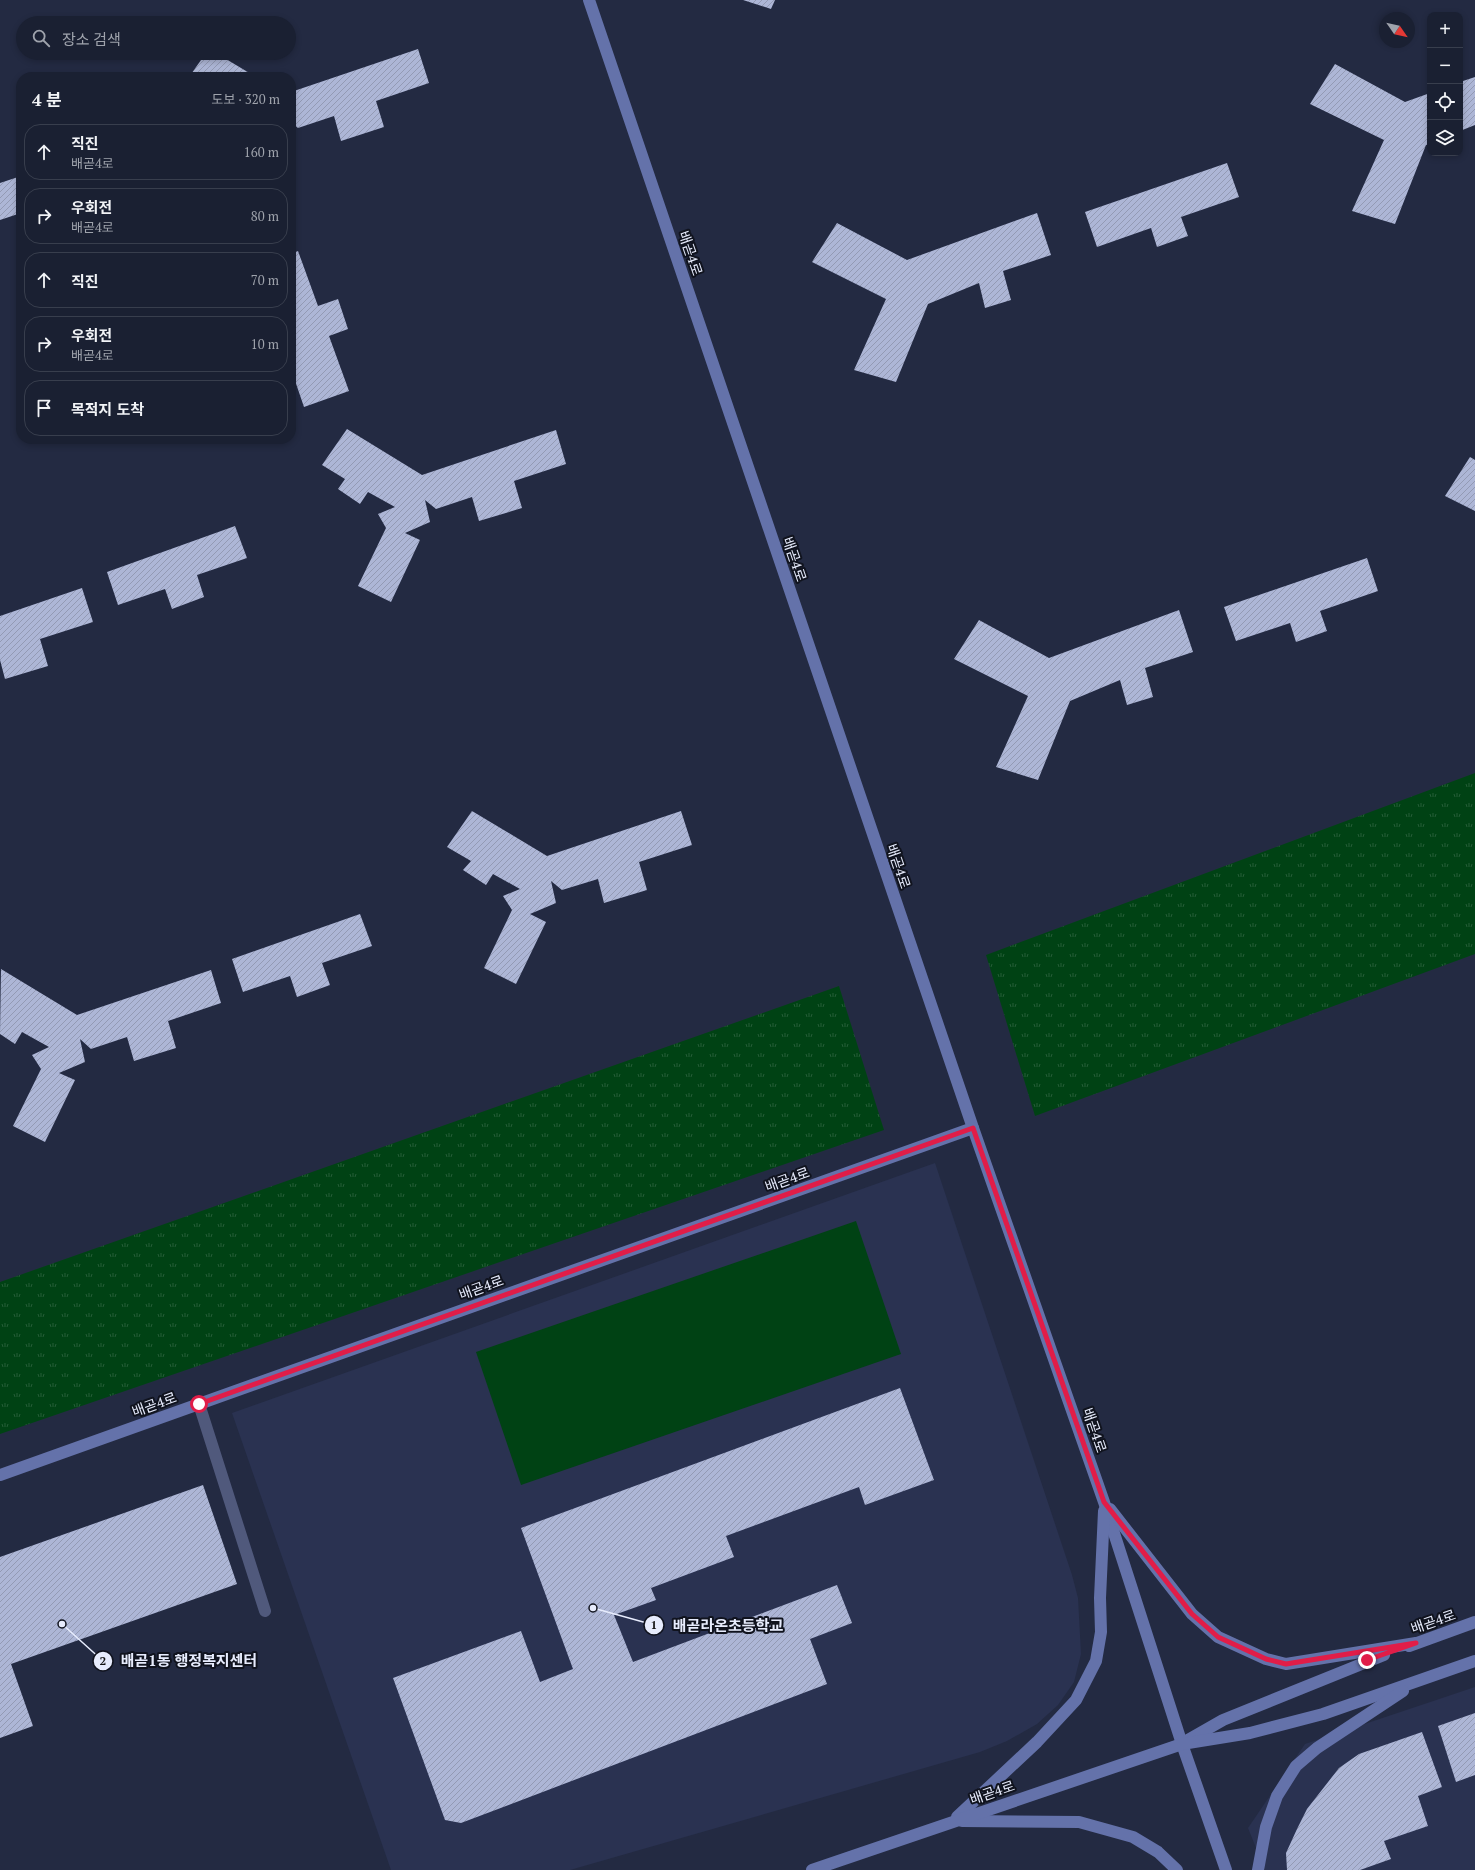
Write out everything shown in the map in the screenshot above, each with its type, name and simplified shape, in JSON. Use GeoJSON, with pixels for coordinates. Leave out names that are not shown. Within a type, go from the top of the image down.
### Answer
{"type":"FeatureCollection","features":[{"type":"Feature","properties":{"kind":"main road","name":"배곧4로"},"geometry":{"type":"LineString","coordinates":[[589,0],[973,1128],[1104,1502],[1182,1744],[1226,1870]]}},
{"type":"Feature","properties":{"kind":"main road","name":"배곧4로"},"geometry":{"type":"LineString","coordinates":[[0,1475],[973,1128]]}},
{"type":"Feature","properties":{"kind":"main road"},"geometry":{"type":"LineString","coordinates":[[1104,1502],[1192,1614],[1218,1637],[1245,1650],[1266,1659],[1286,1664],[1416,1643]]}},
{"type":"Feature","properties":{"kind":"main road"},"geometry":{"type":"LineString","coordinates":[[953,1821],[1037,1742],[1076,1700],[1096,1661],[1101,1632],[1100,1598],[1104,1502]]}},
{"type":"Feature","properties":{"kind":"main road","name":"배곧4로"},"geometry":{"type":"LineString","coordinates":[[1182,1744],[1223,1720],[1367,1660],[1475,1622]]}},
{"type":"Feature","properties":{"kind":"main road","name":"배곧4로"},"geometry":{"type":"LineString","coordinates":[[812,1870],[1182,1744],[1250,1733],[1323,1714],[1380,1695],[1425,1677],[1475,1661]]}},
{"type":"Feature","properties":{"kind":"main road"},"geometry":{"type":"LineString","coordinates":[[1258,1870],[1266,1828],[1275,1803],[1296,1766],[1316,1748],[1425,1677]]}},
{"type":"Feature","properties":{"kind":"main road"},"geometry":{"type":"LineString","coordinates":[[953,1821],[1053,1823],[1079,1822],[1133,1837],[1158,1852],[1177,1870]]}},
{"type":"Feature","properties":{"kind":"lane"},"geometry":{"type":"LineString","coordinates":[[199,1404],[265,1611]]}},
{"type":"Feature","properties":{"kind":"shaded area"},"geometry":{"type":"Polygon","coordinates":[[[935,1163],[1072,1575],[1078,1598],[1081,1654],[1074,1682],[1058,1705],[1037,1724],[1007,1741],[980,1752],[570,1870],[391,1870],[232,1413],[935,1163]]]}},
{"type":"Feature","properties":{"kind":"shaded area"},"geometry":{"type":"Polygon","coordinates":[[[1475,1687],[1475,1870],[1265,1870],[1248,1828],[1305,1744],[1475,1687]]]}},
{"type":"Feature","properties":{"kind":"green space"},"geometry":{"type":"Polygon","coordinates":[[[1475,773],[1475,954],[1035,1116],[986,955],[1475,773]]]}},
{"type":"Feature","properties":{"kind":"green space"},"geometry":{"type":"Polygon","coordinates":[[[839,986],[884,1130],[0,1434],[0,1282],[839,986]]]}},
{"type":"Feature","properties":{"kind":"green space"},"geometry":{"type":"Polygon","coordinates":[[[856,1221],[901,1354],[521,1485],[476,1352],[856,1221]]]}},
{"type":"Feature","properties":{"kind":"building"},"geometry":{"type":"Polygon","coordinates":[[[743,0],[775,0],[771,9],[743,0]]]}},
{"type":"Feature","properties":{"kind":"building"},"geometry":{"type":"Polygon","coordinates":[[[418,49],[429,83],[376,101],[384,127],[341,141],[334,116],[298,128],[296,126],[296,90],[418,49]]]}},
{"type":"Feature","properties":{"kind":"building"},"geometry":{"type":"Polygon","coordinates":[[[201,60],[228,60],[248,72],[193,72],[201,60]]]}},
{"type":"Feature","properties":{"kind":"building"},"geometry":{"type":"Polygon","coordinates":[[[1335,64],[1405,102],[1427,94],[1427,145],[1395,224],[1352,211],[1384,140],[1310,104],[1335,64]]]}},
{"type":"Feature","properties":{"kind":"building"},"geometry":{"type":"Polygon","coordinates":[[[1475,77],[1475,125],[1463,130],[1463,84],[1463,81],[1475,77]]]}},
{"type":"Feature","properties":{"kind":"building"},"geometry":{"type":"Polygon","coordinates":[[[1227,163],[1239,197],[1181,217],[1188,236],[1157,247],[1151,228],[1097,247],[1085,212],[1227,163]]]}},
{"type":"Feature","properties":{"kind":"building"},"geometry":{"type":"Polygon","coordinates":[[[16,178],[16,215],[0,220],[0,183],[16,178]]]}},
{"type":"Feature","properties":{"kind":"building"},"geometry":{"type":"Polygon","coordinates":[[[1037,213],[1051,255],[1003,271],[1011,300],[985,308],[979,283],[928,304],[896,382],[854,370],[886,299],[812,262],[837,223],[907,260],[1037,213]]]}},
{"type":"Feature","properties":{"kind":"building"},"geometry":{"type":"Polygon","coordinates":[[[298,251],[318,306],[338,299],[348,329],[329,336],[349,391],[304,407],[296,384],[296,252],[298,251]]]}},
{"type":"Feature","properties":{"kind":"building"},"geometry":{"type":"Polygon","coordinates":[[[347,429],[422,475],[556,430],[566,464],[514,481],[522,508],[479,521],[472,497],[436,509],[425,500],[430,522],[405,533],[420,540],[391,602],[358,586],[386,528],[378,514],[395,507],[368,492],[360,504],[338,489],[345,479],[322,465],[347,429]]]}},
{"type":"Feature","properties":{"kind":"building"},"geometry":{"type":"Polygon","coordinates":[[[1470,457],[1475,460],[1475,511],[1445,496],[1470,457]]]}},
{"type":"Feature","properties":{"kind":"building"},"geometry":{"type":"Polygon","coordinates":[[[235,526],[247,558],[197,575],[204,597],[172,609],[165,589],[118,605],[107,572],[235,526]]]}},
{"type":"Feature","properties":{"kind":"building"},"geometry":{"type":"Polygon","coordinates":[[[1367,558],[1378,591],[1320,611],[1327,631],[1296,642],[1290,623],[1236,641],[1224,607],[1367,558]]]}},
{"type":"Feature","properties":{"kind":"building"},"geometry":{"type":"Polygon","coordinates":[[[82,588],[93,622],[40,639],[48,666],[5,679],[0,660],[0,616],[82,588]]]}},
{"type":"Feature","properties":{"kind":"building"},"geometry":{"type":"Polygon","coordinates":[[[1179,610],[1193,652],[1145,668],[1153,697],[1127,705],[1120,680],[1070,701],[1038,780],[996,767],[1028,696],[954,659],[979,620],[1049,658],[1179,610]]]}},
{"type":"Feature","properties":{"kind":"building"},"geometry":{"type":"Polygon","coordinates":[[[472,811],[547,856],[681,811],[692,845],[639,862],[647,890],[604,903],[598,879],[562,890],[551,881],[556,903],[530,914],[546,922],[516,984],[484,968],[512,910],[503,896],[520,889],[493,874],[486,885],[463,870],[471,861],[447,847],[472,811]]]}},
{"type":"Feature","properties":{"kind":"building"},"geometry":{"type":"Polygon","coordinates":[[[360,914],[372,946],[322,963],[330,985],[297,997],[290,976],[243,992],[232,959],[360,914]]]}},
{"type":"Feature","properties":{"kind":"building"},"geometry":{"type":"Polygon","coordinates":[[[1,969],[77,1015],[211,970],[221,1003],[168,1021],[176,1048],[134,1061],[127,1037],[91,1049],[80,1039],[85,1062],[59,1073],[75,1080],[45,1142],[13,1126],[41,1069],[32,1055],[49,1047],[22,1032],[15,1044],[0,1034],[1,969]]]}},
{"type":"Feature","properties":{"kind":"building"},"geometry":{"type":"Polygon","coordinates":[[[900,1388],[934,1480],[865,1505],[859,1487],[726,1536],[734,1557],[651,1588],[656,1600],[614,1615],[633,1662],[837,1585],[852,1623],[810,1639],[827,1684],[461,1823],[445,1820],[393,1678],[521,1631],[540,1682],[573,1669],[521,1528],[900,1388]]]}},
{"type":"Feature","properties":{"kind":"building"},"geometry":{"type":"Polygon","coordinates":[[[203,1485],[237,1584],[11,1664],[33,1726],[0,1738],[0,1557],[203,1485]]]}},
{"type":"Feature","properties":{"kind":"building"},"geometry":{"type":"Polygon","coordinates":[[[1475,1713],[1475,1775],[1456,1782],[1438,1726],[1475,1713]]]}},
{"type":"Feature","properties":{"kind":"building"},"geometry":{"type":"Polygon","coordinates":[[[1422,1732],[1442,1787],[1418,1796],[1428,1826],[1384,1841],[1391,1859],[1360,1870],[1287,1870],[1286,1853],[1307,1809],[1339,1768],[1359,1754],[1422,1732]]]}},
{"type":"Feature","properties":{"kind":"place","name":"배곧라온초등학교"},"geometry":{"type":"Point","coordinates":[593,1608]}},
{"type":"Feature","properties":{"kind":"place","name":"배곧1동 행정복지센터"},"geometry":{"type":"Point","coordinates":[62,1624]}},
{"type":"Feature","properties":{"kind":"route"},"geometry":{"type":"LineString","coordinates":[[199,1404],[973,1128],[1104,1502],[1192,1614],[1218,1637],[1266,1659],[1286,1664],[1416,1643],[1367,1660]]}}]}
